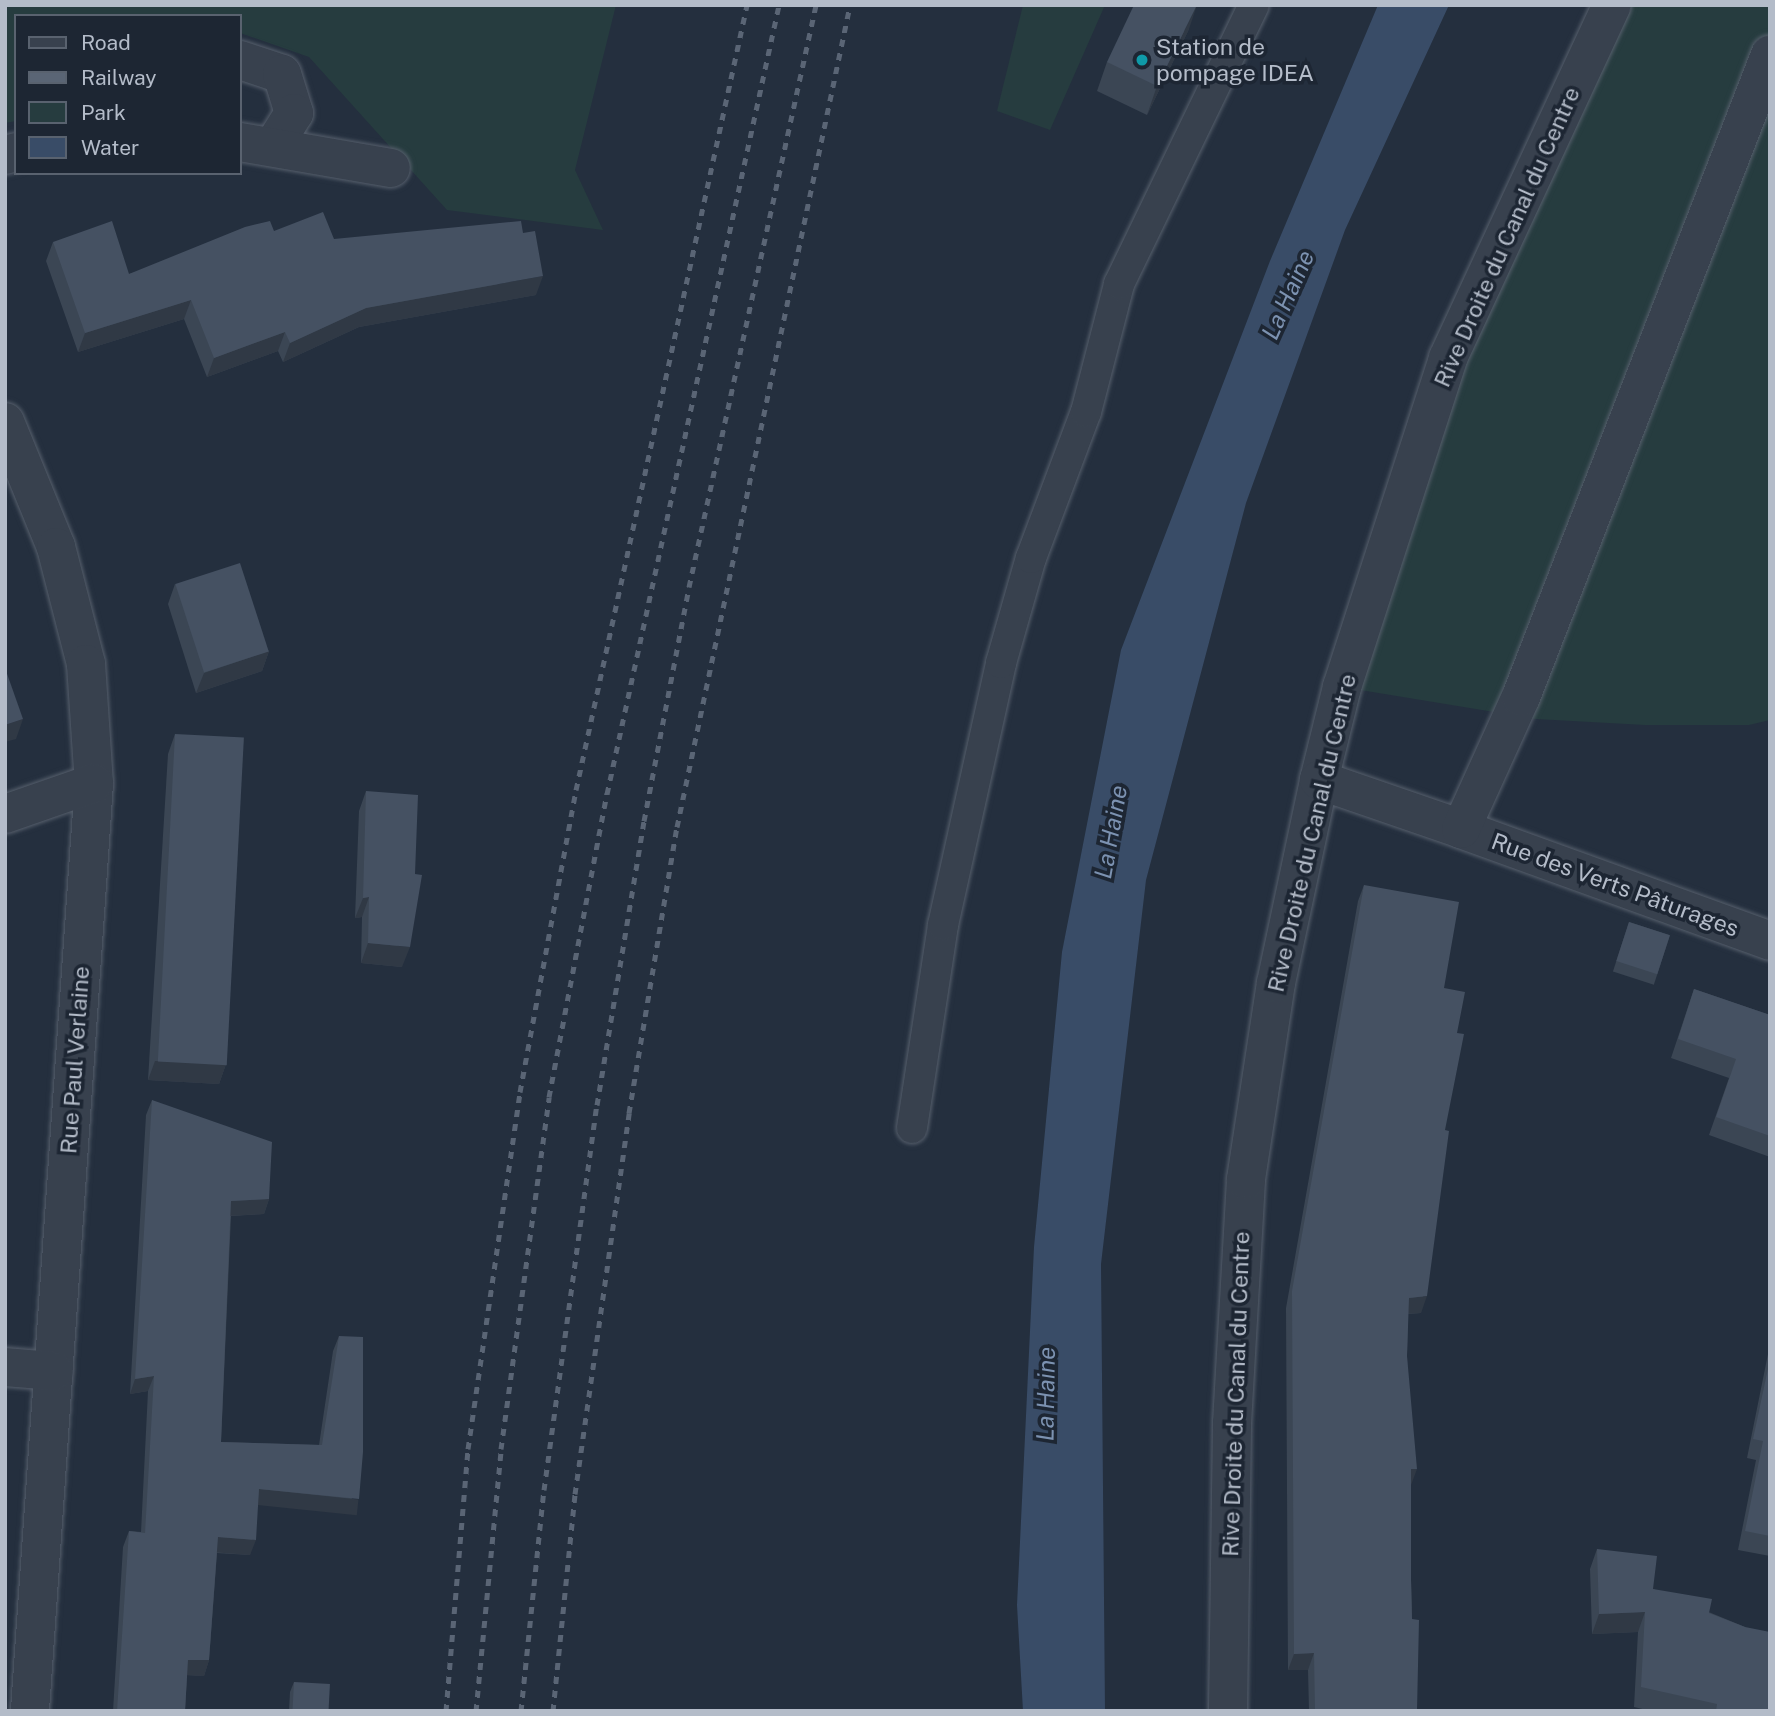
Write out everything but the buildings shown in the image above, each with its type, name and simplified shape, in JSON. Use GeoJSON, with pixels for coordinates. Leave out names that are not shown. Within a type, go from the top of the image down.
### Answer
{"type":"FeatureCollection","features":[{"type":"Feature","properties":{"kind":"street","name":"Rive Droite du Canal du Centre"},"geometry":{"type":"LineString","coordinates":[[1228,1711],[1232,1423],[1246,1179],[1276,983],[1319,780],[1342,687],[1448,358],[1612,5]]}},
{"type":"Feature","properties":{"kind":"street"},"geometry":{"type":"LineString","coordinates":[[1461,829],[1521,697],[1770,55]]}},
{"type":"Feature","properties":{"kind":"street"},"geometry":{"type":"LineString","coordinates":[[242,61],[282,74],[294,113],[256,144]]}},
{"type":"Feature","properties":{"kind":"street"},"geometry":{"type":"LineString","coordinates":[[256,144],[391,168]]}},
{"type":"Feature","properties":{"kind":"street","name":"Rue Paul Verlaine"},"geometry":{"type":"LineString","coordinates":[[5,422],[56,547],[86,664],[94,783],[30,1711]]}},
{"type":"Feature","properties":{"kind":"street","name":"Rue des Verts Pâturages"},"geometry":{"type":"LineString","coordinates":[[1319,780],[1770,941]]}},
{"type":"Feature","properties":{"kind":"street"},"geometry":{"type":"LineString","coordinates":[[5,814],[94,783]]}},
{"type":"Feature","properties":{"kind":"street"},"geometry":{"type":"LineString","coordinates":[[5,1367],[54,1371]]}},
{"type":"Feature","properties":{"kind":"lane"},"geometry":{"type":"LineString","coordinates":[[912,1128],[943,925],[1001,663],[1031,558],[1086,412],[1119,285],[1254,5]]}},
{"type":"Feature","properties":{"kind":"green space"},"geometry":{"type":"Polygon","coordinates":[[[5,5],[616,5],[575,170],[603,230],[447,210],[309,57],[242,34],[242,14],[14,14],[14,121],[5,123],[5,5]]]}},
{"type":"Feature","properties":{"kind":"green space"},"geometry":{"type":"Polygon","coordinates":[[[1023,5],[1105,5],[1050,130],[997,111],[1023,5]]]}},
{"type":"Feature","properties":{"kind":"green space"},"geometry":{"type":"Polygon","coordinates":[[[1612,5],[1770,5],[1770,720],[1749,725],[1645,725],[1536,719],[1342,687],[1379,570],[1612,5]]]}},
{"type":"Feature","properties":{"kind":"water","name":"La Haine"},"geometry":{"type":"Polygon","coordinates":[[[1378,5],[1449,5],[1345,230],[1246,503],[1146,880],[1101,1264],[1105,1711],[1023,1711],[1017,1605],[1034,1247],[1062,952],[1121,650],[1270,261],[1378,5]]]}},
{"type":"Feature","properties":{"kind":"railway"},"geometry":{"type":"LineString","coordinates":[[446,1711],[468,1449],[520,1092],[576,790],[747,5]]}},
{"type":"Feature","properties":{"kind":"railway"},"geometry":{"type":"LineString","coordinates":[[476,1711],[501,1449],[549,1097],[607,794],[779,5]]}},
{"type":"Feature","properties":{"kind":"railway"},"geometry":{"type":"LineString","coordinates":[[521,1711],[544,1490],[597,1105],[644,821],[689,587],[816,5]]}},
{"type":"Feature","properties":{"kind":"railway"},"geometry":{"type":"LineString","coordinates":[[553,1711],[575,1494],[629,1113],[677,827],[850,5]]}},
{"type":"Feature","properties":{"kind":"place","name":"Station de pompage IDEA"},"geometry":{"type":"Point","coordinates":[1142,60]}}]}
